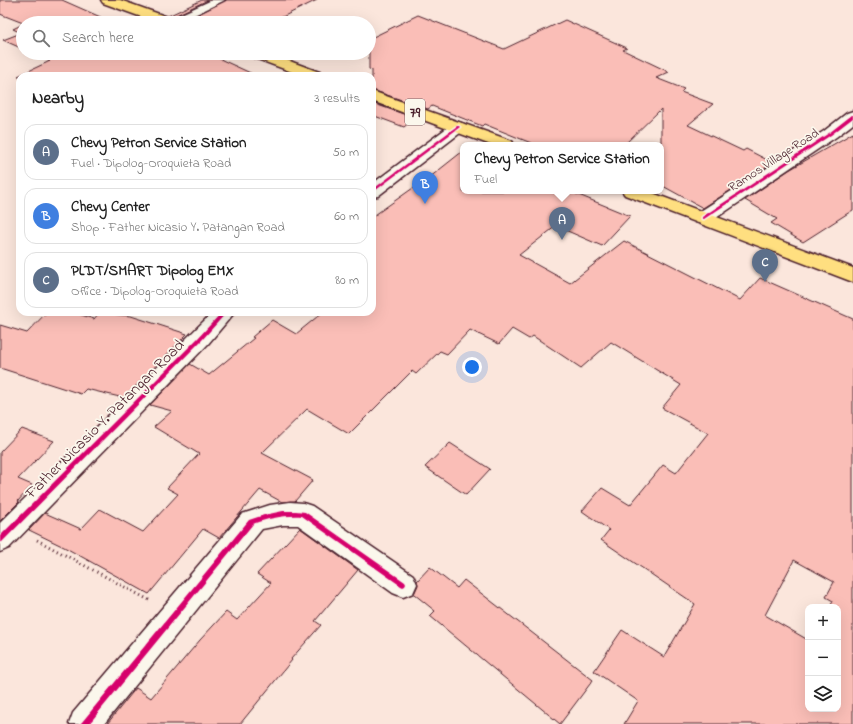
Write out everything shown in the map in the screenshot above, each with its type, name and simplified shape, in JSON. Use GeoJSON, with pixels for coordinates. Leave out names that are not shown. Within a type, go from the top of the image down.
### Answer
{"type":"FeatureCollection","features":[{"type":"Feature","properties":{"kind":"main road"},"geometry":{"type":"LineString","coordinates":[[108,0],[151,16]]}},
{"type":"Feature","properties":{"kind":"main road"},"geometry":{"type":"LineString","coordinates":[[273,60],[306,72]]}},
{"type":"Feature","properties":{"kind":"main road","name":"79"},"geometry":{"type":"LineString","coordinates":[[376,97],[498,142]]}},
{"type":"Feature","properties":{"kind":"main road"},"geometry":{"type":"LineString","coordinates":[[639,194],[853,275]]}},
{"type":"Feature","properties":{"kind":"street","name":"Ramos Village Road"},"geometry":{"type":"LineString","coordinates":[[703,218],[830,134],[853,116]]}},
{"type":"Feature","properties":{"kind":"street"},"geometry":{"type":"LineString","coordinates":[[376,189],[458,127]]}},
{"type":"Feature","properties":{"kind":"street","name":"Father Nicasio Y. Patangan Road"},"geometry":{"type":"LineString","coordinates":[[6,534],[221,316]]}},
{"type":"Feature","properties":{"kind":"street"},"geometry":{"type":"LineString","coordinates":[[84,724],[251,522],[261,518],[288,512],[303,514],[403,584]]}},
{"type":"Feature","properties":{"kind":"lane"},"geometry":{"type":"LineString","coordinates":[[183,16],[212,1]]}},
{"type":"Feature","properties":{"kind":"path"},"geometry":{"type":"LineString","coordinates":[[6,534],[174,614]]}},
{"type":"Feature","properties":{"kind":"building"},"geometry":{"type":"Polygon","coordinates":[[[0,0],[62,0],[98,16],[16,16],[16,20],[0,14],[0,0]]]}},
{"type":"Feature","properties":{"kind":"building"},"geometry":{"type":"Polygon","coordinates":[[[202,0],[208,0],[174,16],[168,16],[202,0]]]}},
{"type":"Feature","properties":{"kind":"building"},"geometry":{"type":"Polygon","coordinates":[[[226,0],[317,0],[284,16],[195,16],[226,0]]]}},
{"type":"Feature","properties":{"kind":"building"},"geometry":{"type":"Polygon","coordinates":[[[418,15],[504,49],[565,20],[627,48],[623,50],[669,72],[656,78],[684,89],[681,92],[713,104],[688,125],[743,151],[746,149],[773,163],[703,208],[664,187],[664,142],[661,142],[661,109],[627,142],[529,142],[484,124],[482,126],[432,106],[428,109],[376,91],[376,72],[372,72],[372,70],[369,69],[369,60],[376,60],[376,36],[418,15]]]}},
{"type":"Feature","properties":{"kind":"building"},"geometry":{"type":"Polygon","coordinates":[[[16,35],[16,46],[3,40],[16,35]]]}},
{"type":"Feature","properties":{"kind":"building"},"geometry":{"type":"Polygon","coordinates":[[[48,60],[222,60],[248,72],[27,72],[50,61],[48,60]]]}},
{"type":"Feature","properties":{"kind":"building"},"geometry":{"type":"Polygon","coordinates":[[[376,104],[415,118],[404,127],[376,116],[376,104]]]}},
{"type":"Feature","properties":{"kind":"building"},"geometry":{"type":"Polygon","coordinates":[[[853,133],[853,210],[803,242],[771,223],[777,219],[745,200],[789,170],[853,133]]]}},
{"type":"Feature","properties":{"kind":"building"},"geometry":{"type":"Polygon","coordinates":[[[460,153],[460,194],[576,194],[630,216],[602,246],[556,226],[519,255],[570,283],[624,241],[740,300],[760,278],[853,319],[853,724],[624,724],[638,701],[594,671],[622,630],[664,657],[695,604],[601,540],[609,530],[582,511],[602,488],[630,505],[663,465],[676,473],[708,433],[662,408],[681,385],[611,342],[581,368],[533,336],[529,339],[512,329],[499,344],[470,330],[447,354],[440,351],[416,374],[412,371],[349,434],[307,409],[262,453],[313,480],[295,501],[282,502],[260,490],[219,538],[203,529],[149,594],[64,547],[29,530],[45,513],[81,529],[100,509],[143,532],[178,494],[167,488],[199,454],[154,427],[172,411],[150,405],[190,364],[209,375],[254,338],[252,337],[272,320],[296,334],[318,316],[376,316],[376,214],[413,188],[415,189],[460,153]]]}},
{"type":"Feature","properties":{"kind":"building"},"geometry":{"type":"Polygon","coordinates":[[[43,316],[85,316],[94,319],[96,316],[131,316],[187,334],[124,398],[86,389],[81,394],[0,368],[0,325],[27,333],[43,316]]]}},
{"type":"Feature","properties":{"kind":"building"},"geometry":{"type":"Polygon","coordinates":[[[22,429],[54,441],[18,479],[32,485],[18,501],[19,502],[0,521],[0,452],[22,429]]]}},
{"type":"Feature","properties":{"kind":"building"},"geometry":{"type":"Polygon","coordinates":[[[450,443],[490,469],[466,495],[425,467],[450,443]]]}},
{"type":"Feature","properties":{"kind":"building"},"geometry":{"type":"Polygon","coordinates":[[[300,528],[358,570],[315,621],[321,625],[291,659],[292,660],[240,724],[107,724],[136,688],[151,698],[226,612],[237,620],[271,583],[257,574],[300,528]]]}},
{"type":"Feature","properties":{"kind":"building"},"geometry":{"type":"Polygon","coordinates":[[[430,567],[457,588],[464,580],[593,680],[560,724],[430,616],[435,611],[414,594],[418,585],[417,581],[430,567]]]}},
{"type":"Feature","properties":{"kind":"cycle path"},"geometry":{"type":"LineString","coordinates":[[703,218],[830,134],[853,116]]}},
{"type":"Feature","properties":{"kind":"cycle path"},"geometry":{"type":"LineString","coordinates":[[376,189],[458,127]]}},
{"type":"Feature","properties":{"kind":"cycle path"},"geometry":{"type":"LineString","coordinates":[[0,540],[221,316]]}},
{"type":"Feature","properties":{"kind":"cycle path"},"geometry":{"type":"LineString","coordinates":[[84,724],[251,522],[277,515],[290,513],[303,514],[403,584]]}},
{"type":"Feature","properties":{"kind":"place","name":"Chevy Center"},"geometry":{"type":"Point","coordinates":[425,204]}},
{"type":"Feature","properties":{"kind":"place","name":"Chevy Petron Service Station"},"geometry":{"type":"Point","coordinates":[562,240]}},
{"type":"Feature","properties":{"kind":"place","name":"PLDT/SMART Dipolog EMX"},"geometry":{"type":"Point","coordinates":[765,282]}}]}
